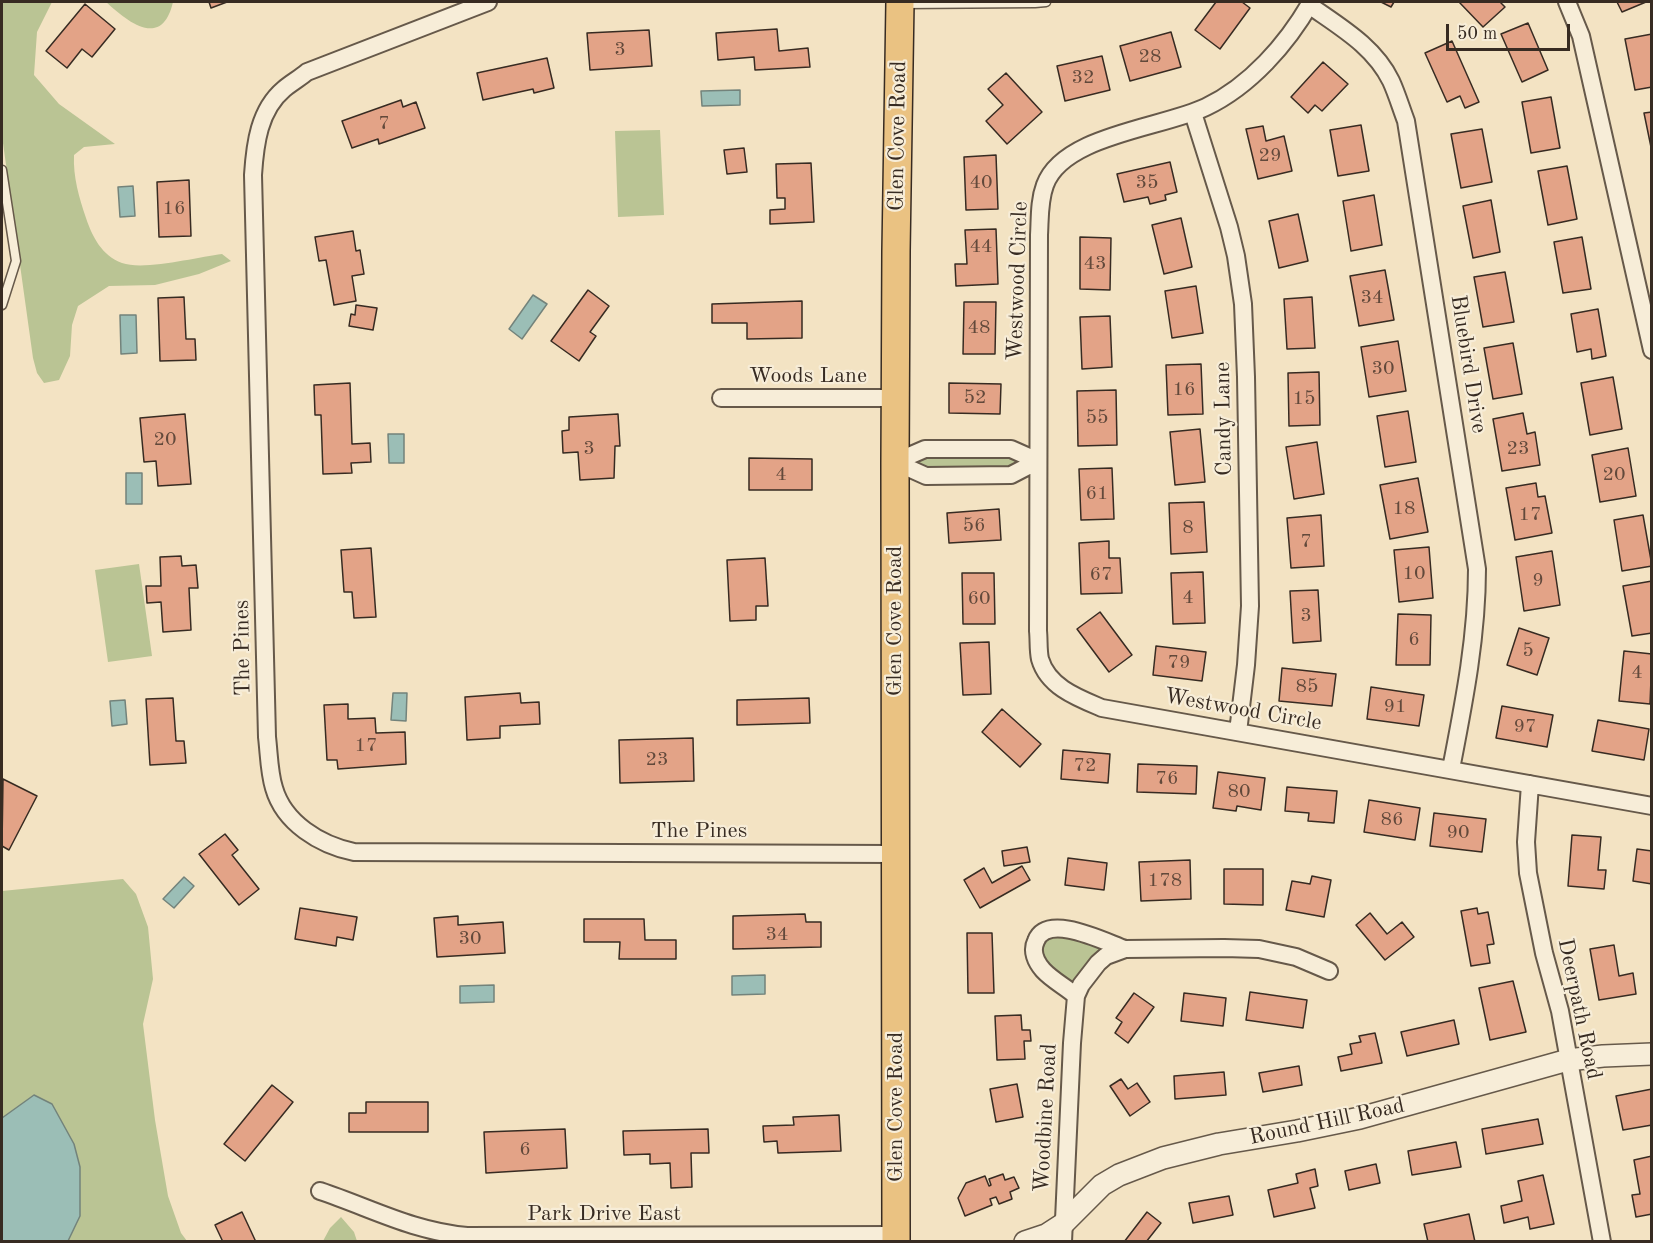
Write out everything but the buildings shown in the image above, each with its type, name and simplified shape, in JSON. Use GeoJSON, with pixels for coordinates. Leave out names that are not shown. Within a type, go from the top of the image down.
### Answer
{"type":"FeatureCollection","features":[{"type":"Feature","properties":{"kind":"main road","name":"Glen Cove Road"},"geometry":{"type":"LineString","coordinates":[[896,1238],[895,462],[900,3]]}},
{"type":"Feature","properties":{"kind":"street","name":"The Pines"},"geometry":{"type":"LineString","coordinates":[[489,2],[307,72],[283,90],[266,112],[255,144],[267,737],[274,788],[282,806],[299,826],[315,838],[337,848],[354,852],[896,854]]}},
{"type":"Feature","properties":{"kind":"street"},"geometry":{"type":"LineString","coordinates":[[1567,2],[1581,36],[1652,350]]}},
{"type":"Feature","properties":{"kind":"street","name":"Westwood Circle"},"geometry":{"type":"LineString","coordinates":[[1310,3],[1261,68],[1244,82],[1207,107],[1090,144],[1061,162],[1045,184],[1040,204],[1039,235],[1038,631],[1041,660],[1048,675],[1056,684],[1072,696],[1102,708],[1652,806]]}},
{"type":"Feature","properties":{"kind":"street","name":"Bluebird Drive"},"geometry":{"type":"LineString","coordinates":[[1310,3],[1359,40],[1376,59],[1391,81],[1406,121],[1477,569],[1477,606],[1473,649],[1451,769]]}},
{"type":"Feature","properties":{"kind":"street","name":"Candy Lane"},"geometry":{"type":"LineString","coordinates":[[1193,112],[1229,227],[1243,304],[1250,606],[1238,732]]}},
{"type":"Feature","properties":{"kind":"street","name":"Woods Lane"},"geometry":{"type":"LineString","coordinates":[[721,398],[896,398]]}},
{"type":"Feature","properties":{"kind":"street"},"geometry":{"type":"LineString","coordinates":[[895,462],[925,449],[1011,449],[1038,461]]}},
{"type":"Feature","properties":{"kind":"street"},"geometry":{"type":"LineString","coordinates":[[895,462],[926,476],[1011,475],[1038,461]]}},
{"type":"Feature","properties":{"kind":"street","name":"Deerpath Road"},"geometry":{"type":"LineString","coordinates":[[1530,784],[1526,842],[1528,873],[1560,1011],[1602,1242]]}},
{"type":"Feature","properties":{"kind":"street","name":"Woodbine Road"},"geometry":{"type":"LineString","coordinates":[[1076,996],[1044,971],[1035,956],[1033,947],[1037,936],[1045,931],[1060,928],[1073,930],[1125,949],[1259,949],[1296,957],[1329,971]]}},
{"type":"Feature","properties":{"kind":"street","name":"Woodbine Road"},"geometry":{"type":"LineString","coordinates":[[1063,1233],[1076,996],[1081,985],[1098,963],[1106,956],[1125,949]]}},
{"type":"Feature","properties":{"kind":"street","name":"Round Hill Road"},"geometry":{"type":"LineString","coordinates":[[1025,1242],[1046,1235],[1063,1233],[1102,1185],[1119,1175],[1163,1158],[1209,1146],[1360,1118],[1568,1060],[1652,1054]]}},
{"type":"Feature","properties":{"kind":"street","name":"Park Drive East"},"geometry":{"type":"LineString","coordinates":[[320,1191],[363,1205],[413,1227],[442,1234],[896,1238]]}},
{"type":"Feature","properties":{"kind":"lane"},"geometry":{"type":"LineString","coordinates":[[900,3],[1046,2]]}},
{"type":"Feature","properties":{"kind":"lane"},"geometry":{"type":"LineString","coordinates":[[2,170],[16,261],[2,305]]}},
{"type":"Feature","properties":{"kind":"green space"},"geometry":{"type":"Polygon","coordinates":[[[2,2],[52,2],[37,32],[34,75],[59,104],[115,144],[84,147],[74,155],[81,202],[91,232],[103,250],[115,260],[132,265],[157,264],[222,254],[231,261],[199,274],[155,285],[109,286],[78,306],[72,325],[70,356],[59,380],[44,383],[37,373],[33,358],[2,136],[2,2]]]}},
{"type":"Feature","properties":{"kind":"green space"},"geometry":{"type":"Polygon","coordinates":[[[106,2],[173,2],[168,16],[161,25],[144,28],[134,24],[106,2]]]}},
{"type":"Feature","properties":{"kind":"green space"},"geometry":{"type":"Polygon","coordinates":[[[660,130],[664,215],[618,217],[615,131],[660,130]]]}},
{"type":"Feature","properties":{"kind":"green space"},"geometry":{"type":"Polygon","coordinates":[[[925,449],[1011,449],[1038,461],[1011,475],[926,476],[895,462],[925,449]]]}},
{"type":"Feature","properties":{"kind":"green space"},"geometry":{"type":"Polygon","coordinates":[[[139,564],[152,656],[108,662],[95,570],[139,564]]]}},
{"type":"Feature","properties":{"kind":"green space"},"geometry":{"type":"Polygon","coordinates":[[[123,879],[136,894],[148,927],[153,979],[143,1024],[155,1120],[168,1196],[181,1233],[187,1241],[2,1242],[2,891],[123,879]]]}},
{"type":"Feature","properties":{"kind":"green space"},"geometry":{"type":"Polygon","coordinates":[[[1060,928],[1114,953],[1076,996],[1044,971],[1037,936],[1060,928]]]}},
{"type":"Feature","properties":{"kind":"green space"},"geometry":{"type":"Polygon","coordinates":[[[341,1217],[354,1232],[357,1241],[323,1241],[330,1228],[341,1217]]]}},
{"type":"Feature","properties":{"kind":"water"},"geometry":{"type":"Polygon","coordinates":[[[740,90],[740,105],[702,106],[701,91],[740,90]]]}},
{"type":"Feature","properties":{"kind":"water"},"geometry":{"type":"Polygon","coordinates":[[[133,186],[135,216],[120,217],[118,187],[133,186]]]}},
{"type":"Feature","properties":{"kind":"water"},"geometry":{"type":"Polygon","coordinates":[[[533,295],[547,304],[522,339],[509,329],[533,295]]]}},
{"type":"Feature","properties":{"kind":"water"},"geometry":{"type":"Polygon","coordinates":[[[120,315],[136,315],[137,353],[121,354],[120,315]]]}},
{"type":"Feature","properties":{"kind":"water"},"geometry":{"type":"Polygon","coordinates":[[[388,434],[404,434],[404,463],[389,463],[388,434]]]}},
{"type":"Feature","properties":{"kind":"water"},"geometry":{"type":"Polygon","coordinates":[[[126,473],[142,473],[142,504],[126,504],[126,473]]]}},
{"type":"Feature","properties":{"kind":"water"},"geometry":{"type":"Polygon","coordinates":[[[393,693],[407,693],[406,721],[391,720],[393,693]]]}},
{"type":"Feature","properties":{"kind":"water"},"geometry":{"type":"Polygon","coordinates":[[[125,700],[127,724],[112,726],[110,701],[125,700]]]}},
{"type":"Feature","properties":{"kind":"water"},"geometry":{"type":"Polygon","coordinates":[[[184,877],[194,886],[174,908],[163,899],[184,877]]]}},
{"type":"Feature","properties":{"kind":"water"},"geometry":{"type":"Polygon","coordinates":[[[765,975],[765,994],[732,995],[732,976],[765,975]]]}},
{"type":"Feature","properties":{"kind":"water"},"geometry":{"type":"Polygon","coordinates":[[[494,985],[494,1002],[460,1003],[460,986],[494,985]]]}},
{"type":"Feature","properties":{"kind":"water"},"geometry":{"type":"Polygon","coordinates":[[[34,1095],[52,1104],[74,1144],[80,1167],[80,1216],[68,1241],[2,1241],[2,1118],[34,1095]]]}}]}
